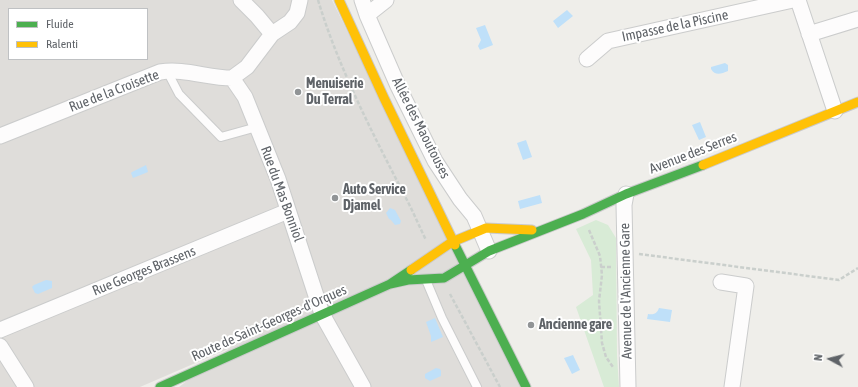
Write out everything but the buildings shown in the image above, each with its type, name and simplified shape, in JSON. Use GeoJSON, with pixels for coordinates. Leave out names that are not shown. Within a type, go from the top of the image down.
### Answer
{"type":"FeatureCollection","features":[{"type":"Feature","properties":{"kind":"street"},"geometry":{"type":"LineString","coordinates":[[242,0],[272,34]]}},
{"type":"Feature","properties":{"kind":"street"},"geometry":{"type":"LineString","coordinates":[[232,78],[247,67],[272,34],[290,22],[297,13],[300,0]]}},
{"type":"Feature","properties":{"kind":"street"},"geometry":{"type":"LineString","coordinates":[[339,0],[374,80],[452,242],[526,387]]}},
{"type":"Feature","properties":{"kind":"street","name":"Allée des Maoutouses"},"geometry":{"type":"LineString","coordinates":[[362,0],[398,86],[435,161],[460,199],[474,216],[490,251]]}},
{"type":"Feature","properties":{"kind":"street"},"geometry":{"type":"LineString","coordinates":[[367,15],[386,0]]}},
{"type":"Feature","properties":{"kind":"street","name":"Impasse de la Piscine"},"geometry":{"type":"LineString","coordinates":[[588,59],[608,41],[793,0]]}},
{"type":"Feature","properties":{"kind":"street"},"geometry":{"type":"LineString","coordinates":[[798,0],[836,111]]}},
{"type":"Feature","properties":{"kind":"street"},"geometry":{"type":"LineString","coordinates":[[809,34],[858,19]]}},
{"type":"Feature","properties":{"kind":"street","name":"Rue de la Croisette"},"geometry":{"type":"LineString","coordinates":[[0,136],[160,72],[182,72],[219,78],[232,78]]}},
{"type":"Feature","properties":{"kind":"street","name":"Rue du Mas Bonniol"},"geometry":{"type":"LineString","coordinates":[[232,78],[245,97],[278,179],[322,314],[363,387]]}},
{"type":"Feature","properties":{"kind":"street","name":"Avenue des Serres"},"geometry":{"type":"LineString","coordinates":[[465,266],[490,251],[539,230],[583,214],[626,194],[722,158],[858,102]]}},
{"type":"Feature","properties":{"kind":"street","name":"Avenue de l'Ancienne Gare"},"geometry":{"type":"LineString","coordinates":[[626,194],[624,205],[628,387]]}},
{"type":"Feature","properties":{"kind":"street","name":"Rue Georges Brassens"},"geometry":{"type":"LineString","coordinates":[[0,330],[288,211]]}},
{"type":"Feature","properties":{"kind":"street","name":"Avenue des Serres"},"geometry":{"type":"LineString","coordinates":[[452,242],[486,228],[539,230]]}},
{"type":"Feature","properties":{"kind":"street","name":"Route de Saint-Georges-d'Orques"},"geometry":{"type":"LineString","coordinates":[[160,387],[390,284],[452,242]]}},
{"type":"Feature","properties":{"kind":"street","name":"Route de Saint-Georges-d'Orques"},"geometry":{"type":"LineString","coordinates":[[390,284],[408,280],[444,278],[465,266]]}},
{"type":"Feature","properties":{"kind":"street"},"geometry":{"type":"LineString","coordinates":[[721,282],[746,286],[732,387]]}},
{"type":"Feature","properties":{"kind":"street"},"geometry":{"type":"LineString","coordinates":[[0,346],[26,387]]}},
{"type":"Feature","properties":{"kind":"lane"},"geometry":{"type":"LineString","coordinates":[[168,71],[178,94],[221,137],[257,127]]}},
{"type":"Feature","properties":{"kind":"lane"},"geometry":{"type":"LineString","coordinates":[[426,279],[442,318],[478,387]]}},
{"type":"Feature","properties":{"kind":"path"},"geometry":{"type":"LineString","coordinates":[[318,0],[333,42],[376,140],[433,254]]}},
{"type":"Feature","properties":{"kind":"path"},"geometry":{"type":"LineString","coordinates":[[583,214],[600,256],[602,275],[599,301],[602,343],[606,357],[614,368]]}},
{"type":"Feature","properties":{"kind":"path"},"geometry":{"type":"LineString","coordinates":[[451,296],[500,387]]}},
{"type":"Feature","properties":{"kind":"shaded area"},"geometry":{"type":"Polygon","coordinates":[[[0,0],[332,0],[521,387],[179,387],[230,348],[140,387],[0,387],[0,0]]]}},
{"type":"Feature","properties":{"kind":"green space"},"geometry":{"type":"Polygon","coordinates":[[[596,220],[608,225],[616,238],[617,355],[619,387],[604,387],[576,307],[593,295],[591,260],[576,229],[596,220]]]}},
{"type":"Feature","properties":{"kind":"water"},"geometry":{"type":"Polygon","coordinates":[[[567,10],[573,16],[558,28],[553,21],[567,10]]]}},
{"type":"Feature","properties":{"kind":"water"},"geometry":{"type":"Polygon","coordinates":[[[485,25],[493,45],[480,50],[478,46],[481,40],[476,28],[485,25]]]}},
{"type":"Feature","properties":{"kind":"water"},"geometry":{"type":"Polygon","coordinates":[[[725,63],[728,65],[728,71],[718,74],[714,73],[711,69],[711,67],[725,63]]]}},
{"type":"Feature","properties":{"kind":"water"},"geometry":{"type":"Polygon","coordinates":[[[700,122],[706,137],[699,140],[692,125],[700,122]]]}},
{"type":"Feature","properties":{"kind":"water"},"geometry":{"type":"Polygon","coordinates":[[[526,140],[532,157],[523,160],[517,143],[526,140]]]}},
{"type":"Feature","properties":{"kind":"water"},"geometry":{"type":"Polygon","coordinates":[[[146,165],[148,172],[133,178],[132,172],[146,165]]]}},
{"type":"Feature","properties":{"kind":"water"},"geometry":{"type":"Polygon","coordinates":[[[540,195],[542,203],[520,209],[518,201],[540,195]]]}},
{"type":"Feature","properties":{"kind":"water"},"geometry":{"type":"Polygon","coordinates":[[[390,208],[395,210],[401,221],[400,224],[395,225],[389,219],[386,213],[390,208]]]}},
{"type":"Feature","properties":{"kind":"water"},"geometry":{"type":"Polygon","coordinates":[[[46,280],[52,281],[52,288],[38,294],[35,293],[32,287],[46,280]]]}},
{"type":"Feature","properties":{"kind":"water"},"geometry":{"type":"Polygon","coordinates":[[[659,308],[672,310],[670,322],[647,319],[648,314],[655,314],[659,308]]]}},
{"type":"Feature","properties":{"kind":"water"},"geometry":{"type":"Polygon","coordinates":[[[435,318],[443,337],[431,342],[431,336],[426,322],[435,318]]]}},
{"type":"Feature","properties":{"kind":"water"},"geometry":{"type":"Polygon","coordinates":[[[573,355],[580,370],[572,374],[564,358],[573,355]]]}},
{"type":"Feature","properties":{"kind":"water"},"geometry":{"type":"Polygon","coordinates":[[[436,368],[440,369],[441,376],[430,381],[425,378],[425,374],[436,368]]]}},
{"type":"Feature","properties":{"kind":"traffic: fast"},"geometry":{"type":"LineString","coordinates":[[390,284],[408,280],[444,278],[489,251],[583,214],[626,194],[703,165]]}},
{"type":"Feature","properties":{"kind":"traffic: fast"},"geometry":{"type":"LineString","coordinates":[[455,245],[526,387]]}},
{"type":"Feature","properties":{"kind":"traffic: fast"},"geometry":{"type":"LineString","coordinates":[[160,387],[390,284],[411,270]]}},
{"type":"Feature","properties":{"kind":"traffic: slow"},"geometry":{"type":"LineString","coordinates":[[339,0],[384,98],[455,245]]}},
{"type":"Feature","properties":{"kind":"traffic: slow"},"geometry":{"type":"LineString","coordinates":[[703,165],[858,102]]}},
{"type":"Feature","properties":{"kind":"traffic: slow"},"geometry":{"type":"LineString","coordinates":[[411,270],[452,242],[486,228],[532,230]]}},
{"type":"Feature","properties":{"kind":"place","name":"Menuiserie Du Terral"},"geometry":{"type":"Point","coordinates":[298,92]}},
{"type":"Feature","properties":{"kind":"place","name":"Auto Service Djamel"},"geometry":{"type":"Point","coordinates":[335,198]}},
{"type":"Feature","properties":{"kind":"place","name":"Ancienne gare"},"geometry":{"type":"Point","coordinates":[531,325]}}]}
